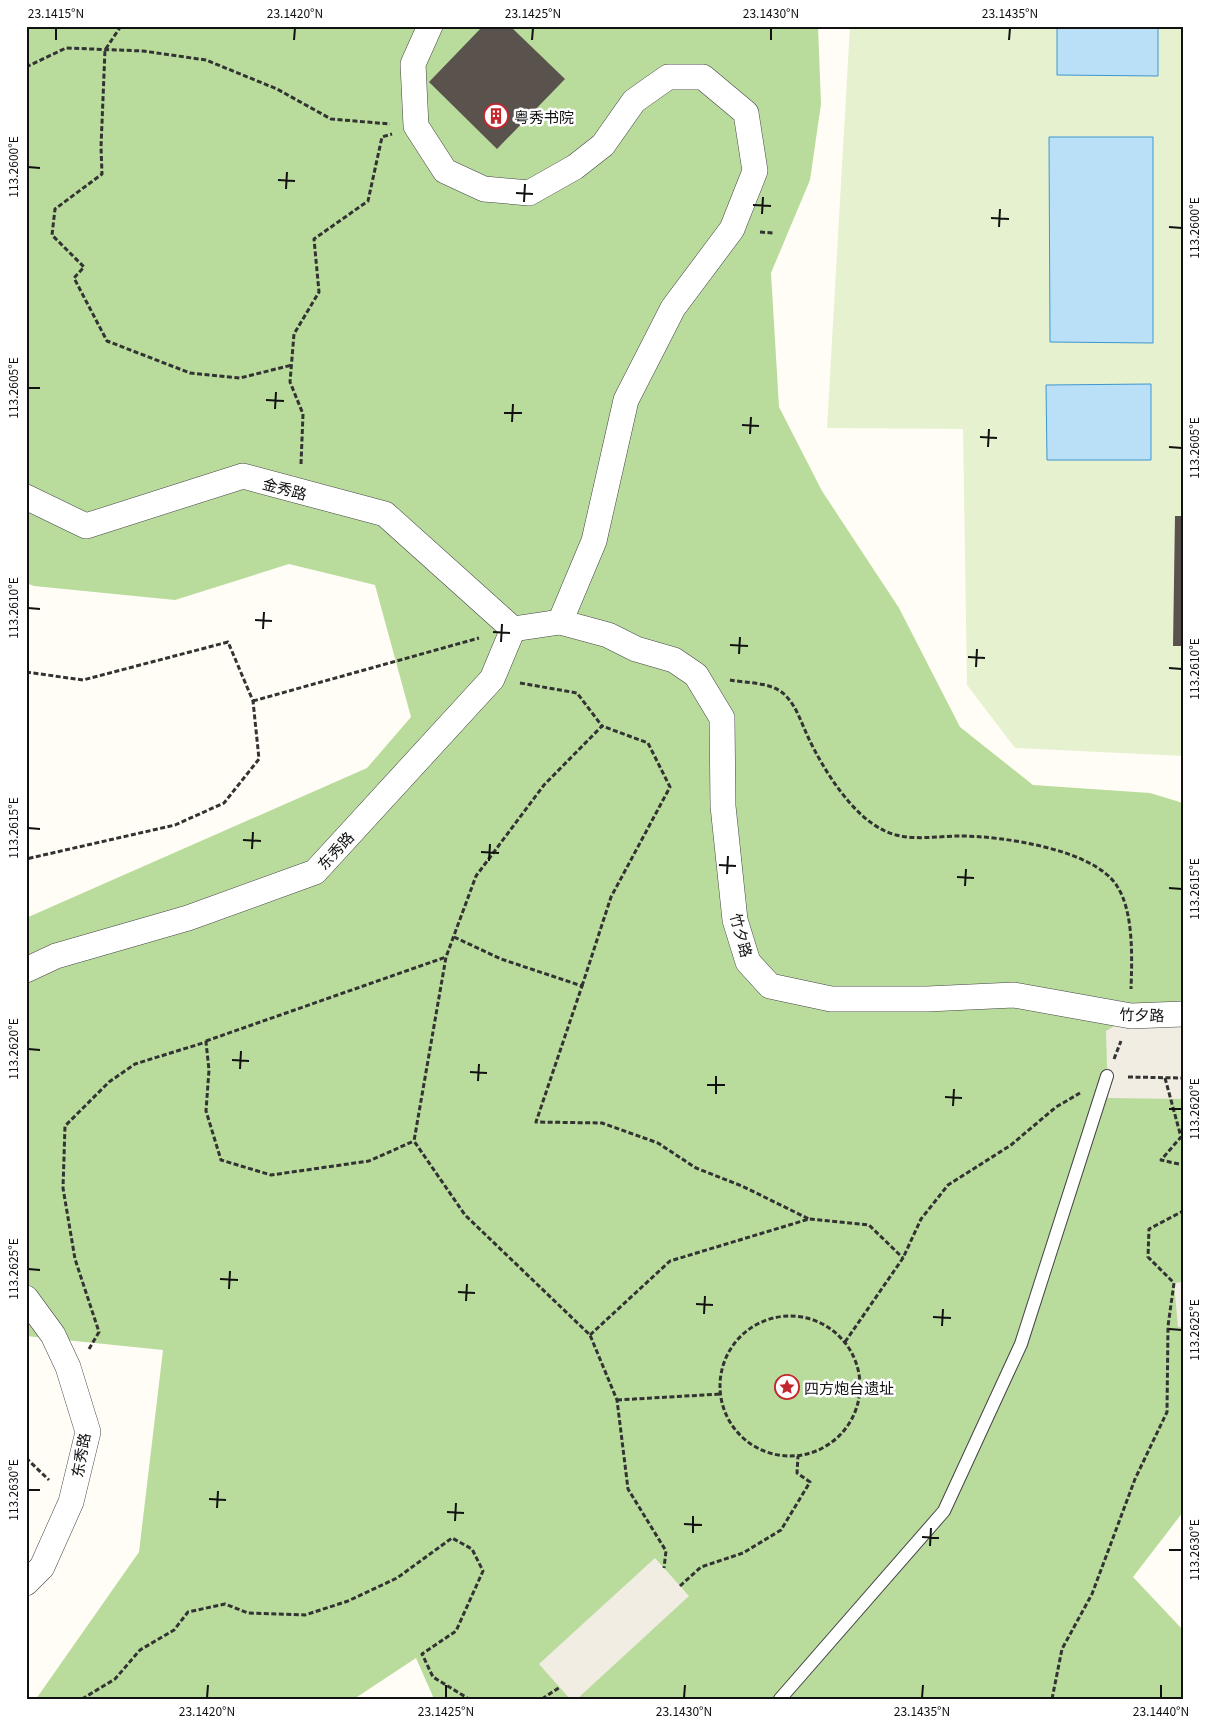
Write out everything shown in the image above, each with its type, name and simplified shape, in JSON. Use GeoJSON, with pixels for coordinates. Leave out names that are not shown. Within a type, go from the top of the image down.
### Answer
{"type":"FeatureCollection","features":[{"type":"Feature","properties":{"kind":"street"},"geometry":{"type":"LineString","coordinates":[[430,26],[413,64],[416,126],[446,171],[484,189],[529,193],[575,167],[603,145],[634,101],[668,77],[703,77],[746,113],[755,171],[732,229],[673,308],[626,400],[594,541],[560,622],[513,629]]}},
{"type":"Feature","properties":{"kind":"street","name":"金秀路"},"geometry":{"type":"LineString","coordinates":[[26,497],[86,526],[242,476],[384,514],[513,629]]}},
{"type":"Feature","properties":{"kind":"street","name":"竹夕路"},"geometry":{"type":"LineString","coordinates":[[560,622],[608,635],[636,649],[674,660],[696,675],[722,718],[724,806],[735,920],[748,962],[770,986],[831,999],[927,999],[1014,995],[1131,1016],[1183,1014]]}},
{"type":"Feature","properties":{"kind":"street","name":"东秀路"},"geometry":{"type":"LineString","coordinates":[[26,970],[56,956],[188,918],[315,872],[492,679],[513,629]]}},
{"type":"Feature","properties":{"kind":"street","name":"东秀路"},"geometry":{"type":"LineString","coordinates":[[26,1298],[53,1336],[68,1367],[88,1432],[71,1502],[42,1567],[26,1583]]}},
{"type":"Feature","properties":{"kind":"lane"},"geometry":{"type":"LineString","coordinates":[[780,1699],[944,1511],[1021,1344],[1107,1076]]}},
{"type":"Feature","properties":{"kind":"path"},"geometry":{"type":"LineString","coordinates":[[121,26],[105,50],[101,147],[102,174],[55,209],[52,235],[84,267],[74,278],[107,342],[190,373],[240,378],[292,365]]}},
{"type":"Feature","properties":{"kind":"path"},"geometry":{"type":"LineString","coordinates":[[26,67],[66,48],[143,51],[206,60],[277,89],[331,119],[416,126]]}},
{"type":"Feature","properties":{"kind":"path"},"geometry":{"type":"LineString","coordinates":[[300,492],[302,414],[290,382],[294,334],[319,292],[314,239],[368,201],[382,137],[416,126]]}},
{"type":"Feature","properties":{"kind":"path"},"geometry":{"type":"LineString","coordinates":[[253,701],[513,629]]}},
{"type":"Feature","properties":{"kind":"path"},"geometry":{"type":"LineString","coordinates":[[26,672],[83,680],[228,642],[253,701],[259,760],[224,803],[175,825],[26,860]]}},
{"type":"Feature","properties":{"kind":"path"},"geometry":{"type":"LineString","coordinates":[[696,675],[762,684],[784,693],[797,710],[819,759],[852,806],[886,832],[915,838],[961,836],[1012,839],[1061,851],[1106,872],[1118,887],[1127,914],[1131,943],[1131,1016],[1107,1076]]}},
{"type":"Feature","properties":{"kind":"path"},"geometry":{"type":"LineString","coordinates":[[492,679],[577,693],[602,726],[648,743],[670,787],[612,896],[536,1122],[602,1123],[658,1143],[696,1168],[742,1186],[809,1219],[869,1225],[903,1258]]}},
{"type":"Feature","properties":{"kind":"path"},"geometry":{"type":"LineString","coordinates":[[602,726],[544,786],[476,876],[446,957],[414,1142],[465,1215],[590,1335],[617,1400],[628,1489],[666,1551],[664,1568]]}},
{"type":"Feature","properties":{"kind":"path"},"geometry":{"type":"LineString","coordinates":[[454,937],[501,959],[582,986]]}},
{"type":"Feature","properties":{"kind":"path"},"geometry":{"type":"LineString","coordinates":[[68,1367],[83,1358],[100,1332],[73,1250],[63,1188],[66,1126],[109,1082],[136,1064],[206,1042],[446,957]]}},
{"type":"Feature","properties":{"kind":"path"},"geometry":{"type":"LineString","coordinates":[[206,1042],[209,1070],[206,1111],[221,1160],[271,1175],[369,1161],[414,1142]]}},
{"type":"Feature","properties":{"kind":"path"},"geometry":{"type":"LineString","coordinates":[[845,1342],[903,1258],[921,1219],[948,1185],[1011,1144],[1056,1107],[1107,1076],[1183,1078]]}},
{"type":"Feature","properties":{"kind":"path"},"geometry":{"type":"LineString","coordinates":[[1166,1078],[1180,1137],[1161,1160],[1183,1165]]}},
{"type":"Feature","properties":{"kind":"path"},"geometry":{"type":"LineString","coordinates":[[1052,1699],[1062,1649],[1092,1594],[1135,1479],[1167,1412],[1168,1326],[1174,1283],[1148,1257],[1149,1229],[1183,1211]]}},
{"type":"Feature","properties":{"kind":"path"},"geometry":{"type":"LineString","coordinates":[[590,1335],[670,1261],[809,1219]]}},
{"type":"Feature","properties":{"kind":"path"},"geometry":{"type":"LineString","coordinates":[[785,1316],[807,1318],[828,1327],[845,1342],[855,1360],[860,1381],[858,1402],[850,1422],[836,1439],[818,1450],[798,1456],[780,1455],[762,1450],[746,1441],[734,1428],[725,1412],[721,1394],[722,1371],[730,1350],[744,1333],[763,1321],[785,1316]]}},
{"type":"Feature","properties":{"kind":"path"},"geometry":{"type":"LineString","coordinates":[[617,1400],[721,1394]]}},
{"type":"Feature","properties":{"kind":"path"},"geometry":{"type":"LineString","coordinates":[[680,1586],[701,1567],[744,1553],[781,1530],[810,1482],[797,1473],[798,1456]]}},
{"type":"Feature","properties":{"kind":"path"},"geometry":{"type":"LineString","coordinates":[[82,1699],[115,1679],[140,1650],[174,1630],[188,1612],[225,1604],[248,1613],[305,1616],[348,1601],[397,1578],[452,1538],[472,1549],[483,1571],[456,1631],[422,1654],[433,1677],[469,1699]]}},
{"type":"Feature","properties":{"kind":"path"},"geometry":{"type":"LineString","coordinates":[[542,1699],[560,1686]]}},
{"type":"Feature","properties":{"kind":"green space"},"geometry":{"type":"Polygon","coordinates":[[[26,26],[818,26],[821,104],[810,180],[771,273],[779,407],[822,491],[899,608],[960,727],[1033,785],[1150,793],[1183,803],[1183,1512],[1133,1577],[1183,1630],[1183,1699],[434,1699],[416,1658],[354,1699],[36,1699],[139,1552],[163,1350],[26,1336],[26,918],[367,768],[411,717],[375,585],[289,564],[175,600],[34,586],[26,583],[26,26]]]}},
{"type":"Feature","properties":{"kind":"green space"},"geometry":{"type":"Polygon","coordinates":[[[850,26],[1183,26],[1183,756],[1015,748],[967,685],[963,429],[827,428],[850,26]]]}},
{"type":"Feature","properties":{"kind":"shaded area"},"geometry":{"type":"Polygon","coordinates":[[[1183,1014],[1183,1099],[1108,1098],[1106,1031],[1131,1016],[1183,1014]]]}},
{"type":"Feature","properties":{"kind":"shaded area"},"geometry":{"type":"Polygon","coordinates":[[[1183,1282],[1183,1327],[1178,1327],[1174,1283],[1183,1282]]]}},
{"type":"Feature","properties":{"kind":"shaded area"},"geometry":{"type":"Polygon","coordinates":[[[655,1558],[689,1596],[577,1699],[570,1699],[539,1664],[655,1558]]]}},
{"type":"Feature","properties":{"kind":"water"},"geometry":{"type":"Polygon","coordinates":[[[1057,26],[1158,26],[1158,76],[1057,75],[1057,26]]]}},
{"type":"Feature","properties":{"kind":"water"},"geometry":{"type":"Polygon","coordinates":[[[1049,137],[1153,137],[1153,343],[1050,342],[1049,137]]]}},
{"type":"Feature","properties":{"kind":"water"},"geometry":{"type":"Polygon","coordinates":[[[1151,384],[1151,460],[1047,460],[1046,385],[1151,384]]]}},
{"type":"Feature","properties":{"kind":"building","name":"粤秀书院"},"geometry":{"type":"Polygon","coordinates":[[[483,26],[510,26],[565,79],[497,149],[429,82],[483,26]]]}},
{"type":"Feature","properties":{"kind":"building"},"geometry":{"type":"Polygon","coordinates":[[[1175,516],[1183,516],[1183,646],[1173,646],[1175,516]]]}},
{"type":"Feature","properties":{"kind":"place","name":"粤秀书院"},"geometry":{"type":"Point","coordinates":[496,116]}},
{"type":"Feature","properties":{"kind":"place","name":"四方炮台遗址"},"geometry":{"type":"Point","coordinates":[787,1387]}}]}
